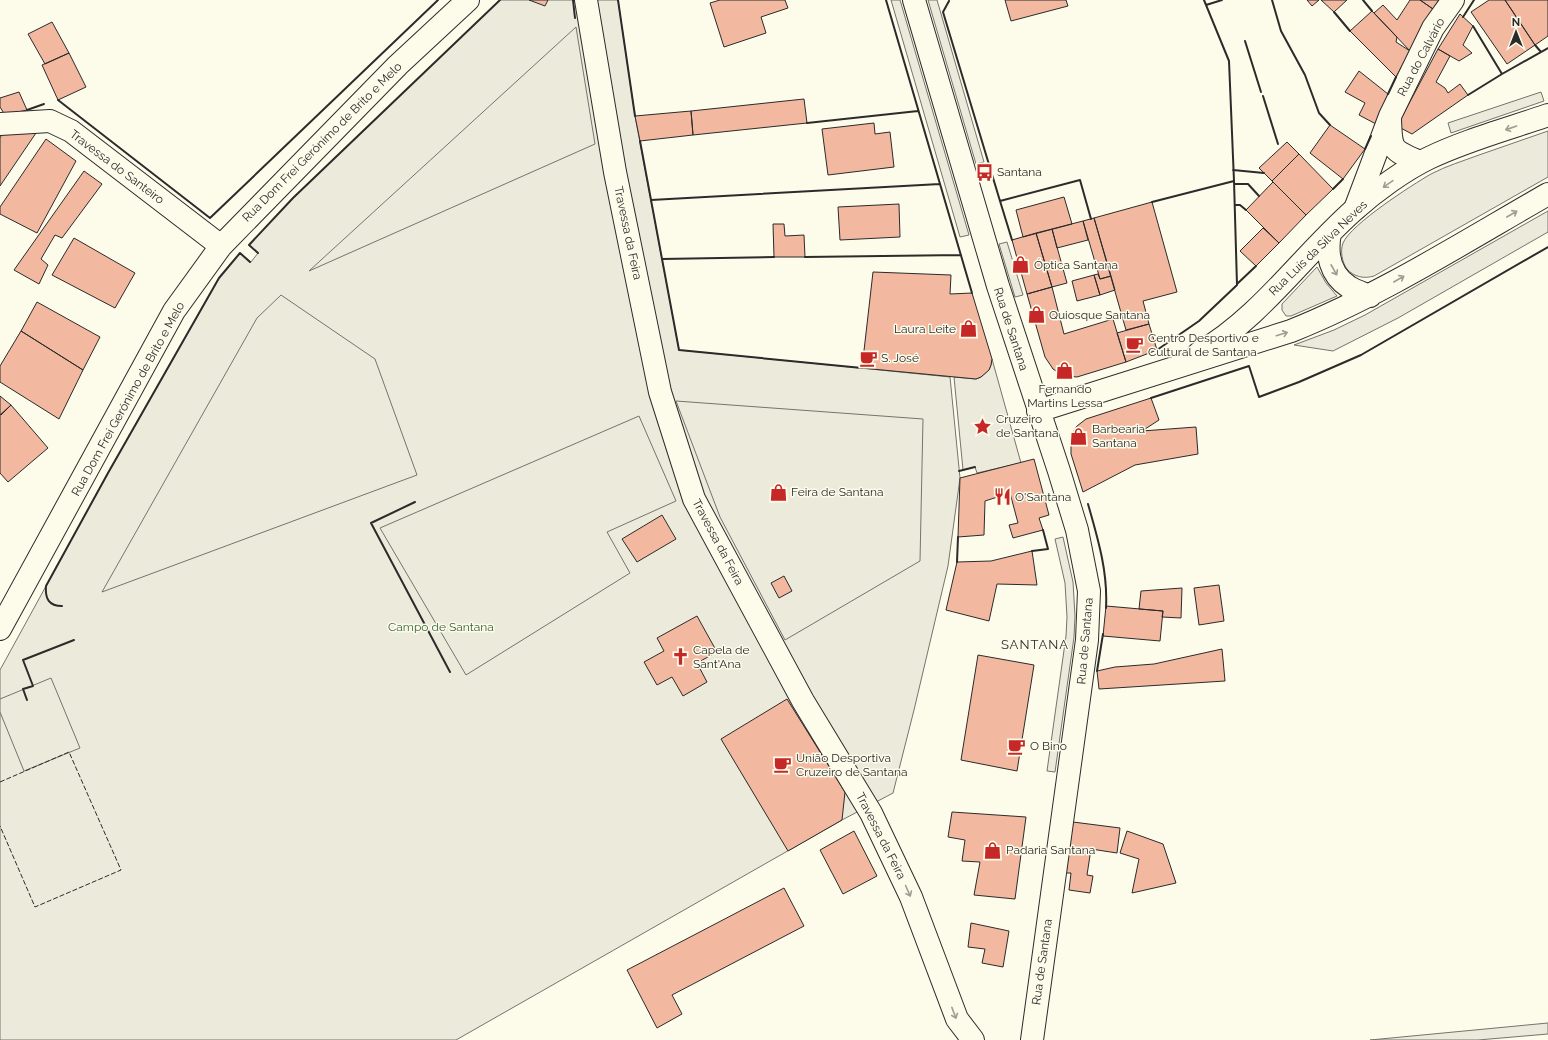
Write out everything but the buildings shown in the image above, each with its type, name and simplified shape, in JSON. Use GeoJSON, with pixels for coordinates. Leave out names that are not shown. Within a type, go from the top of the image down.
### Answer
{"type":"FeatureCollection","features":[{"type":"Feature","properties":{"kind":"street","name":"Rua Dom Frei Gerónimo de Brito e Melo"},"geometry":{"type":"LineString","coordinates":[[0,629],[174,311],[221,246],[398,65],[468,0]]}},
{"type":"Feature","properties":{"kind":"street","name":"Travessa da Feira"},"geometry":{"type":"LineString","coordinates":[[586,0],[615,172],[660,392],[694,499],[803,701],[867,806],[911,896],[957,1019],[973,1040]]}},
{"type":"Feature","properties":{"kind":"street","name":"Rua de Santana"},"geometry":{"type":"LineString","coordinates":[[914,0],[998,286],[1077,530],[1087,576],[1089,606],[1085,656],[1032,1040]]}},
{"type":"Feature","properties":{"kind":"street","name":"Rua do Calvário"},"geometry":{"type":"LineString","coordinates":[[1355,209],[1390,116],[1433,28],[1453,0]]}},
{"type":"Feature","properties":{"kind":"street","name":"Rua Luís da Silva Neves"},"geometry":{"type":"LineString","coordinates":[[1164,371],[1208,348],[1244,320],[1355,209],[1420,162],[1465,143],[1548,115]]}},
{"type":"Feature","properties":{"kind":"street","name":"Rua do Calvário"},"geometry":{"type":"LineString","coordinates":[[1390,116],[1391,141],[1394,149],[1405,156],[1420,162]]}},
{"type":"Feature","properties":{"kind":"street","name":"Travessa do Santeiro"},"geometry":{"type":"LineString","coordinates":[[0,124],[50,121],[71,131],[221,246]]}},
{"type":"Feature","properties":{"kind":"street","name":"Rua Luís da Silva Neves"},"geometry":{"type":"LineString","coordinates":[[1038,411],[1291,331],[1322,319],[1370,296],[1548,194]]}},
{"type":"Feature","properties":{"kind":"street"},"geometry":{"type":"LineString","coordinates":[[1330,233],[1328,253],[1330,265],[1336,276],[1348,287],[1370,296]]}},
{"type":"Feature","properties":{"kind":"green space","name":"Campo de Santana"},"geometry":{"type":"Polygon","coordinates":[[[500,0],[618,0],[635,116],[679,350],[950,377],[960,478],[948,566],[893,793],[842,820],[456,1040],[0,1040],[0,670],[108,473],[219,278],[240,253],[251,262],[258,253],[249,245],[293,198],[500,0]]]}},
{"type":"Feature","properties":{"kind":"green space"},"geometry":{"type":"Polygon","coordinates":[[[1548,131],[1548,177],[1374,276],[1359,277],[1347,269],[1343,260],[1342,249],[1343,243],[1348,235],[1369,216],[1410,187],[1443,168],[1548,131]]]}},
{"type":"Feature","properties":{"kind":"green space"},"geometry":{"type":"Polygon","coordinates":[[[1317,267],[1326,283],[1337,296],[1291,316],[1286,316],[1282,310],[1282,304],[1317,267]]]}},
{"type":"Feature","properties":{"kind":"shaded area"},"geometry":{"type":"Polygon","coordinates":[[[891,0],[900,0],[969,235],[960,237],[891,0]]]}},
{"type":"Feature","properties":{"kind":"shaded area"},"geometry":{"type":"Polygon","coordinates":[[[928,0],[937,0],[984,162],[976,164],[928,0]]]}},
{"type":"Feature","properties":{"kind":"shaded area"},"geometry":{"type":"Polygon","coordinates":[[[576,27],[595,144],[309,271],[576,27]]]}},
{"type":"Feature","properties":{"kind":"shaded area"},"geometry":{"type":"Polygon","coordinates":[[[1541,92],[1544,101],[1451,133],[1448,123],[1541,92]]]}},
{"type":"Feature","properties":{"kind":"shaded area"},"geometry":{"type":"Polygon","coordinates":[[[1548,211],[1548,232],[1398,318],[1333,351],[1294,345],[1334,330],[1365,315],[1548,211]]]}},
{"type":"Feature","properties":{"kind":"shaded area"},"geometry":{"type":"Polygon","coordinates":[[[1007,242],[1023,295],[1015,297],[999,244],[1007,242]]]}},
{"type":"Feature","properties":{"kind":"shaded area"},"geometry":{"type":"Polygon","coordinates":[[[281,295],[375,359],[417,475],[102,592],[257,318],[281,295]]]}},
{"type":"Feature","properties":{"kind":"shaded area"},"geometry":{"type":"Polygon","coordinates":[[[992,359],[1021,463],[977,473],[975,467],[963,470],[954,377],[976,379],[981,377],[989,370],[992,359]]]}},
{"type":"Feature","properties":{"kind":"shaded area"},"geometry":{"type":"Polygon","coordinates":[[[676,401],[923,419],[920,561],[785,640],[720,517],[676,401]]]}},
{"type":"Feature","properties":{"kind":"shaded area"},"geometry":{"type":"Polygon","coordinates":[[[639,416],[676,501],[607,532],[630,573],[466,675],[380,528],[639,416]]]}},
{"type":"Feature","properties":{"kind":"shaded area"},"geometry":{"type":"Polygon","coordinates":[[[1063,537],[1073,582],[1075,616],[1074,637],[1055,772],[1047,771],[1066,636],[1067,617],[1065,583],[1055,539],[1063,537]]]}},
{"type":"Feature","properties":{"kind":"shaded area"},"geometry":{"type":"Polygon","coordinates":[[[51,678],[80,748],[24,771],[0,712],[0,699],[51,678]]]}},
{"type":"Feature","properties":{"kind":"shaded area"},"geometry":{"type":"Polygon","coordinates":[[[1548,1023],[1548,1034],[1478,1040],[1370,1040],[1548,1023]]]}},
{"type":"Feature","properties":{"kind":"fence"},"geometry":{"type":"LineString","coordinates":[[0,782],[69,752],[121,870],[35,907],[0,826]]}},
{"type":"Feature","properties":{"kind":"wall"},"geometry":{"type":"LineString","coordinates":[[58,100],[210,218],[438,0]]}},
{"type":"Feature","properties":{"kind":"wall"},"geometry":{"type":"LineString","coordinates":[[258,253],[249,245],[293,198],[500,0]]}},
{"type":"Feature","properties":{"kind":"wall"},"geometry":{"type":"LineString","coordinates":[[573,0],[575,18]]}},
{"type":"Feature","properties":{"kind":"wall"},"geometry":{"type":"LineString","coordinates":[[618,0],[635,116]]}},
{"type":"Feature","properties":{"kind":"wall"},"geometry":{"type":"LineString","coordinates":[[886,0],[972,293]]}},
{"type":"Feature","properties":{"kind":"wall"},"geometry":{"type":"LineString","coordinates":[[1204,0],[1229,61],[1234,181]]}},
{"type":"Feature","properties":{"kind":"wall"},"geometry":{"type":"LineString","coordinates":[[1206,5],[1222,0]]}},
{"type":"Feature","properties":{"kind":"wall"},"geometry":{"type":"LineString","coordinates":[[1272,0],[1281,31],[1305,75],[1319,113],[1330,125]]}},
{"type":"Feature","properties":{"kind":"wall"},"geometry":{"type":"LineString","coordinates":[[1363,0],[1372,11]]}},
{"type":"Feature","properties":{"kind":"wall"},"geometry":{"type":"LineString","coordinates":[[1463,17],[1474,0]]}},
{"type":"Feature","properties":{"kind":"wall"},"geometry":{"type":"LineString","coordinates":[[949,1],[943,12],[1000,201]]}},
{"type":"Feature","properties":{"kind":"wall"},"geometry":{"type":"LineString","coordinates":[[1334,12],[1350,31]]}},
{"type":"Feature","properties":{"kind":"wall"},"geometry":{"type":"LineString","coordinates":[[1473,26],[1502,74]]}},
{"type":"Feature","properties":{"kind":"wall"},"geometry":{"type":"LineString","coordinates":[[1245,41],[1261,92]]}},
{"type":"Feature","properties":{"kind":"wall"},"geometry":{"type":"LineString","coordinates":[[1535,45],[1541,52]]}},
{"type":"Feature","properties":{"kind":"wall"},"geometry":{"type":"LineString","coordinates":[[1468,95],[1548,48]]}},
{"type":"Feature","properties":{"kind":"wall"},"geometry":{"type":"LineString","coordinates":[[1388,94],[1396,77]]}},
{"type":"Feature","properties":{"kind":"wall"},"geometry":{"type":"LineString","coordinates":[[1263,96],[1278,144]]}},
{"type":"Feature","properties":{"kind":"wall"},"geometry":{"type":"LineString","coordinates":[[27,110],[44,104]]}},
{"type":"Feature","properties":{"kind":"wall"},"geometry":{"type":"LineString","coordinates":[[807,123],[918,111]]}},
{"type":"Feature","properties":{"kind":"wall"},"geometry":{"type":"LineString","coordinates":[[1365,149],[1371,136]]}},
{"type":"Feature","properties":{"kind":"wall"},"geometry":{"type":"LineString","coordinates":[[640,141],[679,350],[862,368]]}},
{"type":"Feature","properties":{"kind":"wall"},"geometry":{"type":"LineString","coordinates":[[1233,170],[1264,173]]}},
{"type":"Feature","properties":{"kind":"wall"},"geometry":{"type":"LineString","coordinates":[[1333,189],[1343,179]]}},
{"type":"Feature","properties":{"kind":"wall"},"geometry":{"type":"LineString","coordinates":[[1012,240],[1000,201],[1080,180],[1091,219]]}},
{"type":"Feature","properties":{"kind":"wall"},"geometry":{"type":"LineString","coordinates":[[1152,202],[1234,181],[1237,285],[1199,321],[1157,350]]}},
{"type":"Feature","properties":{"kind":"wall"},"geometry":{"type":"LineString","coordinates":[[651,200],[940,184]]}},
{"type":"Feature","properties":{"kind":"wall"},"geometry":{"type":"LineString","coordinates":[[1234,184],[1248,184],[1259,196]]}},
{"type":"Feature","properties":{"kind":"wall"},"geometry":{"type":"LineString","coordinates":[[1235,205],[1240,205],[1246,210]]}},
{"type":"Feature","properties":{"kind":"wall"},"geometry":{"type":"LineString","coordinates":[[1151,398],[1249,366],[1259,397],[1299,382],[1361,355],[1548,247]]}},
{"type":"Feature","properties":{"kind":"wall"},"geometry":{"type":"LineString","coordinates":[[62,606],[54,605],[49,601],[46,595],[46,586],[108,473],[219,278],[240,253],[250,262]]}},
{"type":"Feature","properties":{"kind":"wall"},"geometry":{"type":"LineString","coordinates":[[805,257],[961,255]]}},
{"type":"Feature","properties":{"kind":"wall"},"geometry":{"type":"LineString","coordinates":[[662,259],[774,257]]}},
{"type":"Feature","properties":{"kind":"wall"},"geometry":{"type":"LineString","coordinates":[[1237,284],[1256,266]]}},
{"type":"Feature","properties":{"kind":"wall"},"geometry":{"type":"LineString","coordinates":[[959,471],[975,467]]}},
{"type":"Feature","properties":{"kind":"wall"},"geometry":{"type":"LineString","coordinates":[[415,502],[371,523],[450,672]]}},
{"type":"Feature","properties":{"kind":"wall"},"geometry":{"type":"LineString","coordinates":[[1088,504],[1099,543],[1104,569],[1106,608]]}},
{"type":"Feature","properties":{"kind":"wall"},"geometry":{"type":"LineString","coordinates":[[1032,551],[1048,549],[1043,530]]}},
{"type":"Feature","properties":{"kind":"wall"},"geometry":{"type":"LineString","coordinates":[[957,562],[958,537]]}},
{"type":"Feature","properties":{"kind":"wall"},"geometry":{"type":"LineString","coordinates":[[1097,671],[1103,634]]}},
{"type":"Feature","properties":{"kind":"wall"},"geometry":{"type":"LineString","coordinates":[[27,700],[23,689],[33,686],[23,660],[74,640]]}},
{"type":"Feature","properties":{"kind":"place","name":"Santana"},"geometry":{"type":"Point","coordinates":[984,172]}},
{"type":"Feature","properties":{"kind":"place","name":"Óptica Santana"},"geometry":{"type":"Point","coordinates":[1021,265]}},
{"type":"Feature","properties":{"kind":"place","name":"Quiosque Santana"},"geometry":{"type":"Point","coordinates":[1036,315]}},
{"type":"Feature","properties":{"kind":"place","name":"Laura Leite"},"geometry":{"type":"Point","coordinates":[969,329]}},
{"type":"Feature","properties":{"kind":"place","name":"Centro Desportivo e Cultural de Santana"},"geometry":{"type":"Point","coordinates":[1135,345]}},
{"type":"Feature","properties":{"kind":"place","name":"S. José"},"geometry":{"type":"Point","coordinates":[868,358]}},
{"type":"Feature","properties":{"kind":"place","name":"Fernando Martins Lessa"},"geometry":{"type":"Point","coordinates":[1065,370]}},
{"type":"Feature","properties":{"kind":"place","name":"Cruzeiro de Santana"},"geometry":{"type":"Point","coordinates":[983,426]}},
{"type":"Feature","properties":{"kind":"place","name":"Barbearia Santana"},"geometry":{"type":"Point","coordinates":[1079,436]}},
{"type":"Feature","properties":{"kind":"place","name":"Feira de Santana"},"geometry":{"type":"Point","coordinates":[778,492]}},
{"type":"Feature","properties":{"kind":"place","name":"O'Santana"},"geometry":{"type":"Point","coordinates":[1002,497]}},
{"type":"Feature","properties":{"kind":"place","name":"Capela de Sant'Ana"},"geometry":{"type":"Point","coordinates":[680,657]}},
{"type":"Feature","properties":{"kind":"place","name":"O Bino"},"geometry":{"type":"Point","coordinates":[1017,746]}},
{"type":"Feature","properties":{"kind":"place","name":"União Desportiva Cruzeiro de Santana"},"geometry":{"type":"Point","coordinates":[783,765]}},
{"type":"Feature","properties":{"kind":"place","name":"Padaria Santana"},"geometry":{"type":"Point","coordinates":[993,850]}},
{"type":"Feature","properties":{"kind":"district","name":"SANTANA"},"geometry":{"type":"Point","coordinates":[1035,644]}}]}
